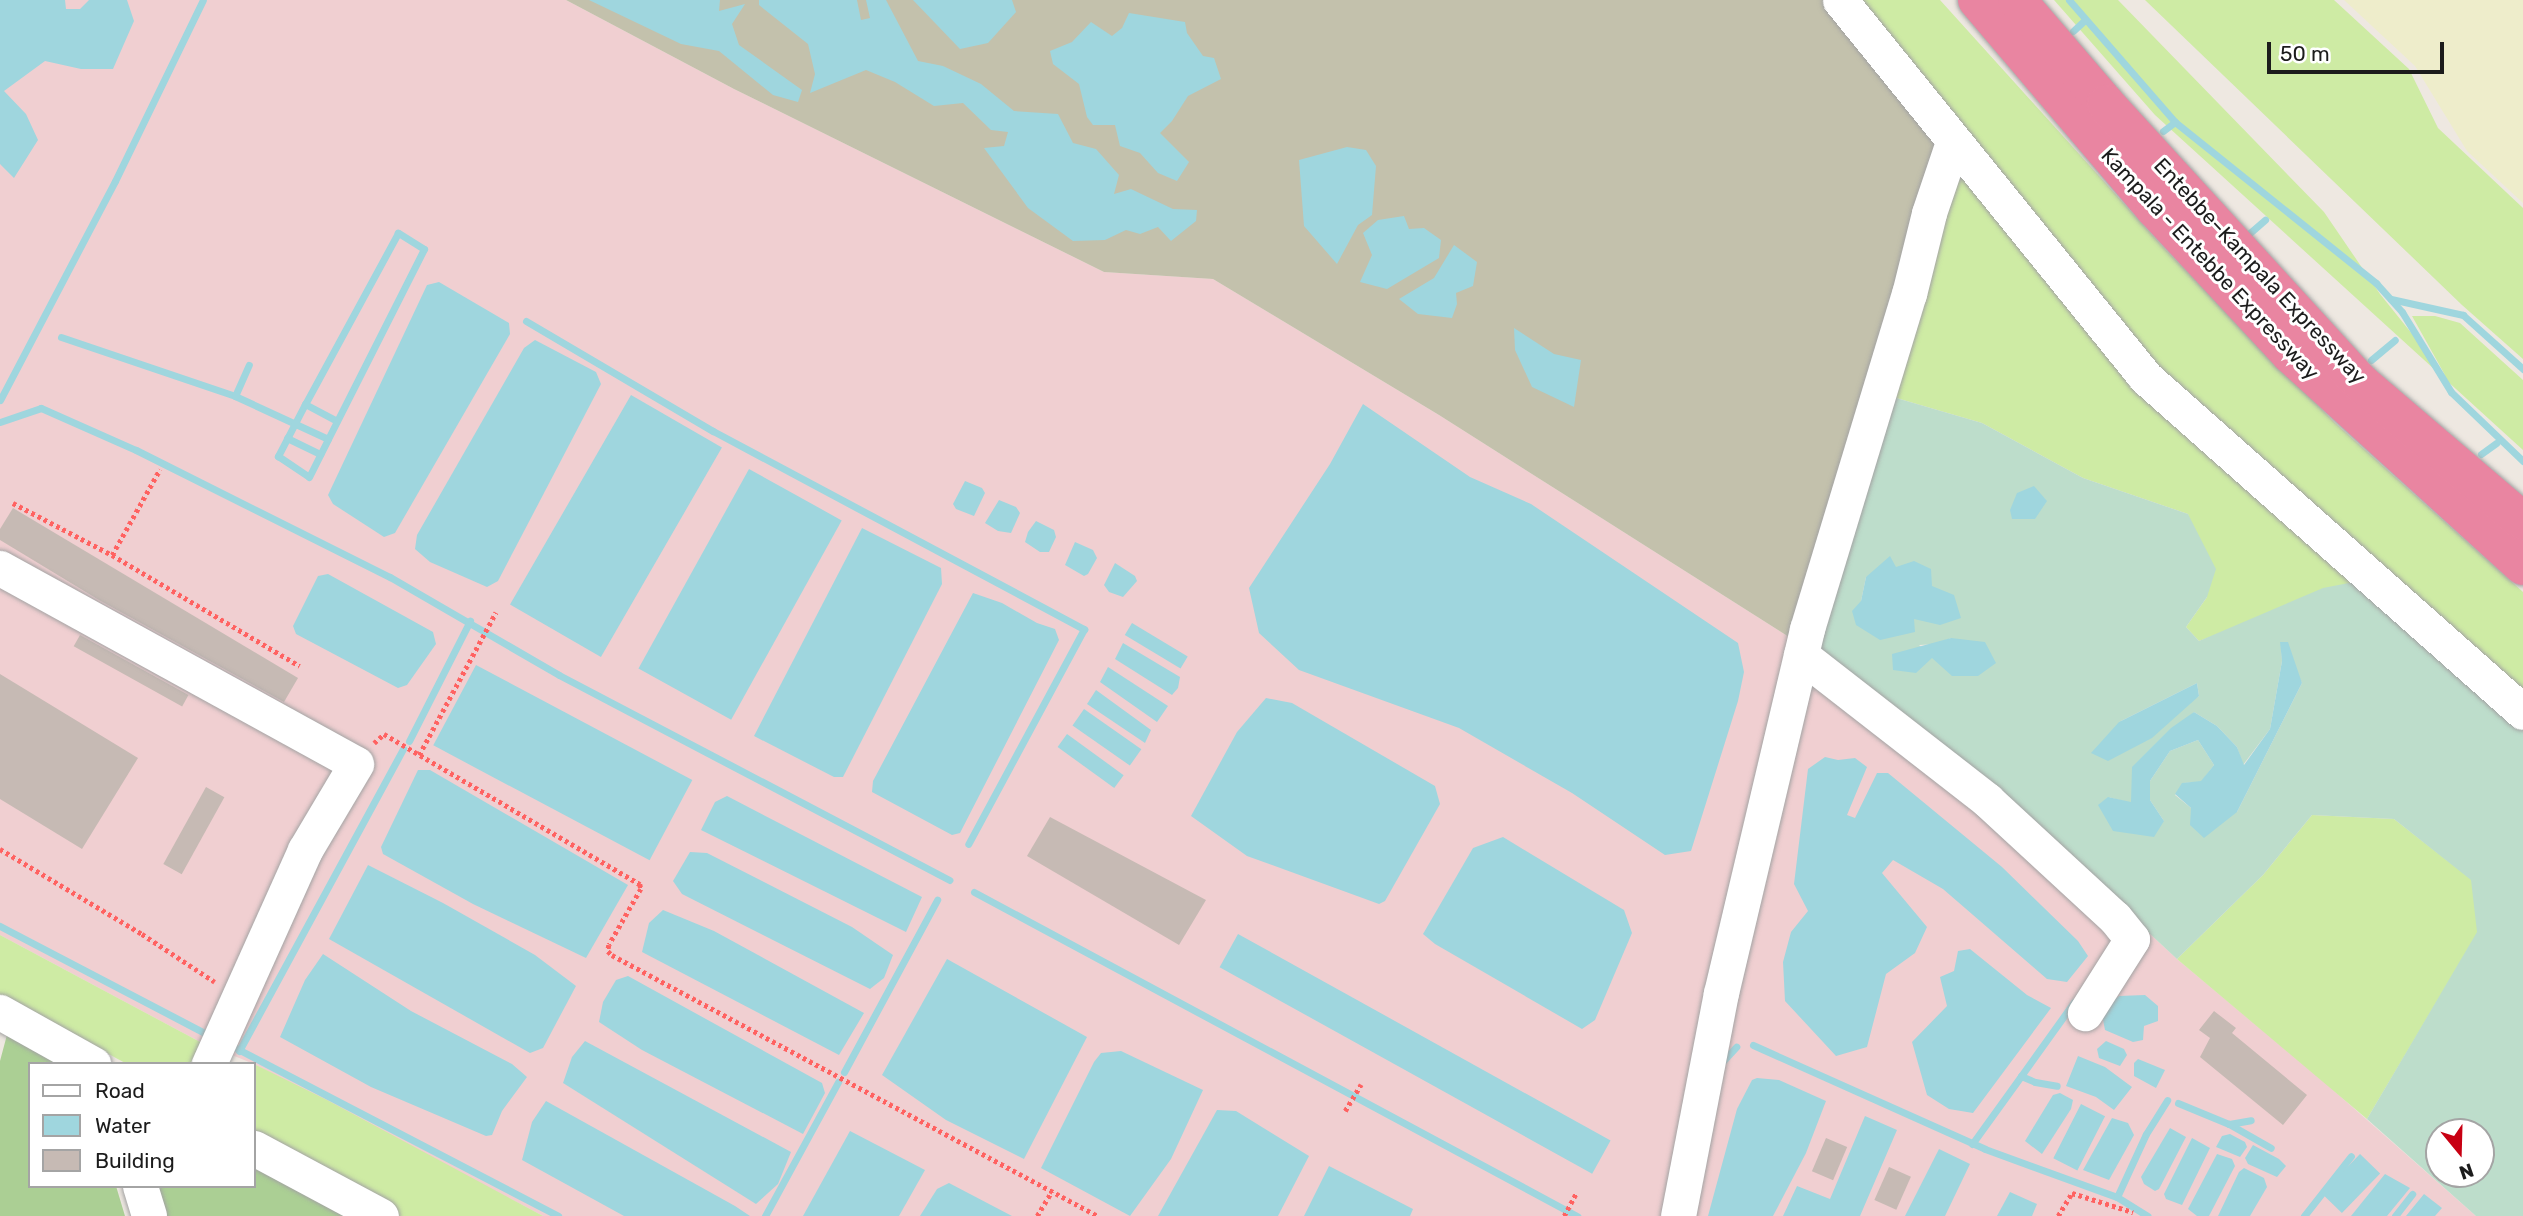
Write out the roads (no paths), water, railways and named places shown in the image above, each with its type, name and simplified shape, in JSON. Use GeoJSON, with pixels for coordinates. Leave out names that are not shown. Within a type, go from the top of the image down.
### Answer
{"type":"FeatureCollection","features":[{"type":"Feature","properties":{"kind":"highway","name":"Kampala - Entebbe Expressway"},"geometry":{"type":"LineString","coordinates":[[1977,0],[2137,189],[2290,354],[2523,566]]}},
{"type":"Feature","properties":{"kind":"highway","name":"Entebbe–Kampala Expressway"},"geometry":{"type":"LineString","coordinates":[[2017,0],[2106,104],[2360,382],[2523,521]]}},
{"type":"Feature","properties":{"kind":"street"},"geometry":{"type":"LineString","coordinates":[[1840,0],[2145,377],[2523,712]]}},
{"type":"Feature","properties":{"kind":"street"},"geometry":{"type":"LineString","coordinates":[[1678,1216],[1721,993],[1801,655],[1909,295],[1929,213],[1953,142]]}},
{"type":"Feature","properties":{"kind":"street"},"geometry":{"type":"LineString","coordinates":[[0,568],[356,764],[305,850],[210,1062]]}},
{"type":"Feature","properties":{"kind":"street"},"geometry":{"type":"LineString","coordinates":[[1801,655],[1987,800],[2115,918],[2132,939],[2085,1013]]}},
{"type":"Feature","properties":{"kind":"street"},"geometry":{"type":"LineString","coordinates":[[0,1012],[89,1062]]}},
{"type":"Feature","properties":{"kind":"street"},"geometry":{"type":"LineString","coordinates":[[256,1149],[381,1216]]}},
{"type":"Feature","properties":{"kind":"street"},"geometry":{"type":"LineString","coordinates":[[141,1188],[149,1216]]}},
{"type":"Feature","properties":{"kind":"water"},"geometry":{"type":"Polygon","coordinates":[[[0,0],[65,0],[66,9],[80,9],[89,0],[127,0],[134,21],[113,69],[81,69],[45,61],[4,91],[26,114],[38,140],[14,178],[0,164],[0,0]]]}},
{"type":"Feature","properties":{"kind":"water"},"geometry":{"type":"Polygon","coordinates":[[[589,0],[720,0],[719,11],[745,4],[732,24],[739,45],[802,90],[798,102],[773,95],[719,51],[681,44],[589,0]]]}},
{"type":"Feature","properties":{"kind":"water"},"geometry":{"type":"Polygon","coordinates":[[[759,0],[857,0],[861,20],[870,18],[866,0],[886,0],[918,61],[943,66],[981,84],[1014,111],[1058,114],[1073,143],[1096,149],[1119,175],[1114,194],[1131,189],[1173,209],[1197,210],[1196,221],[1171,241],[1158,227],[1140,234],[1126,230],[1105,240],[1073,241],[1028,208],[984,148],[1004,146],[1008,132],[991,130],[963,103],[934,106],[895,82],[866,70],[810,93],[815,74],[808,44],[759,5],[759,0]]]}},
{"type":"Feature","properties":{"kind":"water"},"geometry":{"type":"Polygon","coordinates":[[[913,0],[1012,0],[1016,12],[988,43],[960,49],[913,0]]]}},
{"type":"Feature","properties":{"kind":"water"},"geometry":{"type":"Polygon","coordinates":[[[1129,13],[1185,22],[1187,33],[1203,56],[1214,58],[1221,79],[1188,96],[1172,121],[1160,133],[1189,162],[1177,181],[1158,173],[1140,153],[1120,146],[1115,125],[1093,125],[1087,117],[1079,84],[1053,64],[1050,51],[1072,42],[1091,22],[1112,36],[1122,28],[1129,13]]]}},
{"type":"Feature","properties":{"kind":"water"},"geometry":{"type":"Polygon","coordinates":[[[1347,147],[1366,150],[1376,166],[1372,215],[1358,225],[1337,264],[1304,226],[1299,160],[1347,147]]]}},
{"type":"Feature","properties":{"kind":"water"},"geometry":{"type":"Polygon","coordinates":[[[1404,216],[1409,229],[1424,228],[1441,240],[1439,258],[1387,289],[1360,282],[1372,255],[1363,233],[1378,220],[1404,216]]]}},
{"type":"Feature","properties":{"kind":"water"},"geometry":{"type":"Polygon","coordinates":[[[1454,245],[1477,262],[1473,286],[1456,293],[1457,304],[1452,318],[1418,314],[1399,299],[1434,278],[1454,245]]]}},
{"type":"Feature","properties":{"kind":"water"},"geometry":{"type":"Polygon","coordinates":[[[439,282],[509,323],[510,334],[395,533],[384,537],[333,504],[328,495],[427,285],[439,282]]]}},
{"type":"Feature","properties":{"kind":"water"},"geometry":{"type":"Polygon","coordinates":[[[1514,328],[1554,354],[1581,360],[1574,407],[1532,387],[1515,350],[1514,328]]]}},
{"type":"Feature","properties":{"kind":"water"},"geometry":{"type":"Polygon","coordinates":[[[535,340],[596,372],[601,384],[498,581],[487,587],[430,562],[415,549],[417,535],[524,348],[535,340]]]}},
{"type":"Feature","properties":{"kind":"water"},"geometry":{"type":"Polygon","coordinates":[[[631,395],[722,447],[601,657],[510,605],[631,395]]]}},
{"type":"Feature","properties":{"kind":"water"},"geometry":{"type":"Polygon","coordinates":[[[1363,404],[1470,477],[1531,504],[1738,643],[1744,672],[1738,701],[1691,851],[1665,855],[1572,793],[1459,728],[1299,670],[1259,633],[1249,588],[1330,464],[1363,404]]]}},
{"type":"Feature","properties":{"kind":"water"},"geometry":{"type":"Polygon","coordinates":[[[749,469],[842,520],[731,720],[638,668],[749,469]]]}},
{"type":"Feature","properties":{"kind":"water"},"geometry":{"type":"Polygon","coordinates":[[[965,481],[982,488],[985,493],[974,516],[956,509],[953,504],[965,481]]]}},
{"type":"Feature","properties":{"kind":"water"},"geometry":{"type":"Polygon","coordinates":[[[2034,486],[2047,501],[2035,519],[2012,519],[2010,510],[2017,493],[2034,486]]]}},
{"type":"Feature","properties":{"kind":"water"},"geometry":{"type":"Polygon","coordinates":[[[999,500],[1016,507],[1020,513],[1011,533],[998,531],[985,523],[999,500]]]}},
{"type":"Feature","properties":{"kind":"water"},"geometry":{"type":"Polygon","coordinates":[[[1036,521],[1054,530],[1056,537],[1049,552],[1040,552],[1025,542],[1036,521]]]}},
{"type":"Feature","properties":{"kind":"water"},"geometry":{"type":"Polygon","coordinates":[[[862,528],[941,568],[942,584],[843,777],[834,777],[754,736],[862,528]]]}},
{"type":"Feature","properties":{"kind":"water"},"geometry":{"type":"Polygon","coordinates":[[[1075,542],[1093,550],[1097,558],[1084,576],[1065,565],[1075,542]]]}},
{"type":"Feature","properties":{"kind":"water"},"geometry":{"type":"Polygon","coordinates":[[[1890,556],[1896,567],[1914,561],[1931,569],[1932,586],[1954,595],[1961,618],[1940,625],[1914,619],[1915,632],[1880,640],[1856,625],[1852,611],[1861,601],[1866,577],[1890,556]]]}},
{"type":"Feature","properties":{"kind":"water"},"geometry":{"type":"Polygon","coordinates":[[[1115,563],[1135,576],[1137,581],[1123,597],[1109,592],[1104,585],[1115,563]]]}},
{"type":"Feature","properties":{"kind":"water"},"geometry":{"type":"Polygon","coordinates":[[[328,574],[433,632],[436,644],[407,685],[398,688],[296,634],[293,626],[318,576],[328,574]]]}},
{"type":"Feature","properties":{"kind":"water"},"geometry":{"type":"Polygon","coordinates":[[[973,593],[1002,603],[1037,623],[1055,629],[1059,640],[960,833],[952,835],[872,792],[873,781],[973,593]]]}},
{"type":"Feature","properties":{"kind":"water"},"geometry":{"type":"Polygon","coordinates":[[[1132,623],[1188,656],[1181,668],[1125,635],[1132,623]]]}},
{"type":"Feature","properties":{"kind":"water"},"geometry":{"type":"Polygon","coordinates":[[[1951,638],[1985,642],[1996,663],[1978,676],[1952,676],[1932,658],[1916,673],[1893,670],[1892,654],[1951,638]]]}},
{"type":"Feature","properties":{"kind":"water"},"geometry":{"type":"Polygon","coordinates":[[[2280,642],[2288,642],[2302,683],[2237,812],[2204,838],[2190,825],[2191,808],[2175,794],[2182,783],[2201,781],[2214,765],[2198,740],[2170,751],[2150,781],[2150,800],[2164,821],[2154,837],[2113,831],[2098,805],[2108,797],[2131,802],[2132,767],[2171,728],[2194,712],[2217,726],[2237,747],[2244,765],[2270,729],[2282,661],[2280,642]]]}},
{"type":"Feature","properties":{"kind":"water"},"geometry":{"type":"Polygon","coordinates":[[[1123,643],[1180,677],[1178,688],[1172,695],[1115,659],[1123,643]]]}},
{"type":"Feature","properties":{"kind":"water"},"geometry":{"type":"Polygon","coordinates":[[[476,665],[692,780],[650,860],[433,745],[476,665]]]}},
{"type":"Feature","properties":{"kind":"water"},"geometry":{"type":"Polygon","coordinates":[[[1108,667],[1168,706],[1157,722],[1100,682],[1108,667]]]}},
{"type":"Feature","properties":{"kind":"water"},"geometry":{"type":"Polygon","coordinates":[[[2197,683],[2199,696],[2152,738],[2108,761],[2091,753],[2119,722],[2197,683]]]}},
{"type":"Feature","properties":{"kind":"water"},"geometry":{"type":"Polygon","coordinates":[[[1096,690],[1151,730],[1145,743],[1087,704],[1096,690]]]}},
{"type":"Feature","properties":{"kind":"water"},"geometry":{"type":"Polygon","coordinates":[[[1266,698],[1292,703],[1435,786],[1440,804],[1385,901],[1379,904],[1247,856],[1191,816],[1237,732],[1266,698]]]}},
{"type":"Feature","properties":{"kind":"water"},"geometry":{"type":"Polygon","coordinates":[[[1084,709],[1141,749],[1130,766],[1073,725],[1084,709]]]}},
{"type":"Feature","properties":{"kind":"water"},"geometry":{"type":"Polygon","coordinates":[[[1067,734],[1124,775],[1114,788],[1058,747],[1067,734]]]}},
{"type":"Feature","properties":{"kind":"water"},"geometry":{"type":"Polygon","coordinates":[[[1825,757],[1838,760],[1855,758],[1867,767],[1847,815],[1855,818],[1877,773],[1888,773],[2002,867],[2078,941],[2088,956],[2067,982],[2047,979],[1943,889],[1893,860],[1882,873],[1927,927],[1915,953],[1886,974],[1867,1047],[1836,1056],[1785,1001],[1783,962],[1791,932],[1808,911],[1794,884],[1808,769],[1825,757]]]}},
{"type":"Feature","properties":{"kind":"water"},"geometry":{"type":"Polygon","coordinates":[[[418,770],[430,770],[628,885],[586,958],[473,904],[383,854],[381,847],[418,770]]]}},
{"type":"Feature","properties":{"kind":"water"},"geometry":{"type":"Polygon","coordinates":[[[727,796],[922,897],[906,932],[701,830],[715,802],[727,796]]]}},
{"type":"Feature","properties":{"kind":"water"},"geometry":{"type":"Polygon","coordinates":[[[1503,837],[1624,910],[1632,933],[1595,1020],[1582,1029],[1435,944],[1423,934],[1473,848],[1503,837]]]}},
{"type":"Feature","properties":{"kind":"water"},"geometry":{"type":"Polygon","coordinates":[[[690,852],[707,853],[852,927],[893,955],[884,978],[870,989],[682,894],[673,881],[690,852]]]}},
{"type":"Feature","properties":{"kind":"water"},"geometry":{"type":"Polygon","coordinates":[[[368,865],[443,903],[535,955],[576,986],[543,1048],[530,1053],[329,939],[368,865]]]}},
{"type":"Feature","properties":{"kind":"water"},"geometry":{"type":"Polygon","coordinates":[[[663,910],[714,931],[864,1013],[839,1055],[642,952],[649,923],[663,910]]]}},
{"type":"Feature","properties":{"kind":"water"},"geometry":{"type":"Polygon","coordinates":[[[1238,934],[1611,1141],[1592,1174],[1220,967],[1238,934]]]}},
{"type":"Feature","properties":{"kind":"water"},"geometry":{"type":"Polygon","coordinates":[[[1970,949],[2027,995],[2051,1008],[1973,1113],[1949,1109],[1927,1095],[1912,1042],[1947,1006],[1940,977],[1954,971],[1958,951],[1970,949]]]}},
{"type":"Feature","properties":{"kind":"water"},"geometry":{"type":"Polygon","coordinates":[[[323,954],[411,1011],[512,1064],[527,1077],[502,1111],[492,1135],[486,1136],[371,1087],[280,1037],[305,980],[323,954]]]}},
{"type":"Feature","properties":{"kind":"water"},"geometry":{"type":"Polygon","coordinates":[[[947,959],[1087,1037],[1024,1159],[946,1120],[882,1075],[947,959]]]}},
{"type":"Feature","properties":{"kind":"water"},"geometry":{"type":"Polygon","coordinates":[[[628,976],[822,1083],[825,1093],[803,1134],[642,1050],[599,1022],[603,1002],[616,980],[628,976]]]}},
{"type":"Feature","properties":{"kind":"water"},"geometry":{"type":"Polygon","coordinates":[[[2145,995],[2158,1006],[2158,1021],[2144,1026],[2143,1040],[2133,1042],[2105,1030],[2101,1009],[2119,996],[2145,995]]]}},
{"type":"Feature","properties":{"kind":"water"},"geometry":{"type":"Polygon","coordinates":[[[585,1041],[791,1152],[778,1184],[756,1204],[563,1083],[572,1057],[585,1041]]]}},
{"type":"Feature","properties":{"kind":"water"},"geometry":{"type":"Polygon","coordinates":[[[2106,1041],[2124,1049],[2127,1055],[2120,1066],[2099,1058],[2097,1049],[2106,1041]]]}},
{"type":"Feature","properties":{"kind":"water"},"geometry":{"type":"Polygon","coordinates":[[[1121,1051],[1203,1090],[1171,1159],[1130,1216],[1041,1168],[1094,1062],[1101,1053],[1121,1051]]]}},
{"type":"Feature","properties":{"kind":"water"},"geometry":{"type":"Polygon","coordinates":[[[2078,1056],[2105,1067],[2132,1087],[2114,1110],[2096,1097],[2066,1086],[2078,1056]]]}},
{"type":"Feature","properties":{"kind":"water"},"geometry":{"type":"Polygon","coordinates":[[[2138,1059],[2165,1070],[2156,1088],[2134,1076],[2134,1063],[2138,1059]]]}},
{"type":"Feature","properties":{"kind":"water"},"geometry":{"type":"Polygon","coordinates":[[[1752,1080],[1779,1080],[1826,1101],[1806,1153],[1773,1216],[1708,1216],[1737,1109],[1752,1080]]]}},
{"type":"Feature","properties":{"kind":"water"},"geometry":{"type":"Polygon","coordinates":[[[2060,1093],[2073,1100],[2071,1109],[2042,1154],[2025,1141],[2053,1095],[2060,1093]]]}},
{"type":"Feature","properties":{"kind":"water"},"geometry":{"type":"Polygon","coordinates":[[[546,1101],[750,1216],[624,1216],[522,1160],[532,1122],[546,1101]]]}},
{"type":"Feature","properties":{"kind":"water"},"geometry":{"type":"Polygon","coordinates":[[[2081,1104],[2105,1116],[2077,1171],[2053,1158],[2081,1104]]]}},
{"type":"Feature","properties":{"kind":"water"},"geometry":{"type":"Polygon","coordinates":[[[1217,1110],[1236,1111],[1309,1156],[1278,1216],[1158,1216],[1217,1110]]]}},
{"type":"Feature","properties":{"kind":"water"},"geometry":{"type":"Polygon","coordinates":[[[1865,1116],[1897,1130],[1860,1216],[1783,1216],[1797,1186],[1830,1199],[1865,1116]]]}},
{"type":"Feature","properties":{"kind":"water"},"geometry":{"type":"Polygon","coordinates":[[[2112,1118],[2128,1123],[2134,1135],[2109,1180],[2083,1170],[2112,1118]]]}},
{"type":"Feature","properties":{"kind":"water"},"geometry":{"type":"Polygon","coordinates":[[[2170,1128],[2186,1137],[2159,1189],[2155,1191],[2144,1184],[2141,1177],[2170,1128]]]}},
{"type":"Feature","properties":{"kind":"water"},"geometry":{"type":"Polygon","coordinates":[[[850,1131],[925,1170],[899,1216],[803,1216],[850,1131]]]}},
{"type":"Feature","properties":{"kind":"water"},"geometry":{"type":"Polygon","coordinates":[[[2230,1134],[2245,1142],[2247,1147],[2240,1157],[2216,1147],[2222,1136],[2230,1134]]]}},
{"type":"Feature","properties":{"kind":"water"},"geometry":{"type":"Polygon","coordinates":[[[2192,1138],[2210,1148],[2182,1205],[2166,1199],[2164,1194],[2192,1138]]]}},
{"type":"Feature","properties":{"kind":"water"},"geometry":{"type":"Polygon","coordinates":[[[2253,1145],[2279,1159],[2286,1166],[2277,1177],[2248,1164],[2245,1158],[2253,1145]]]}},
{"type":"Feature","properties":{"kind":"water"},"geometry":{"type":"Polygon","coordinates":[[[1939,1149],[1970,1164],[1945,1216],[1905,1216],[1939,1149]]]}},
{"type":"Feature","properties":{"kind":"water"},"geometry":{"type":"Polygon","coordinates":[[[2217,1154],[2232,1159],[2235,1166],[2209,1216],[2197,1216],[2188,1209],[2217,1154]]]}},
{"type":"Feature","properties":{"kind":"water"},"geometry":{"type":"Polygon","coordinates":[[[2360,1154],[2380,1173],[2342,1213],[2322,1194],[2360,1154]]]}},
{"type":"Feature","properties":{"kind":"water"},"geometry":{"type":"Polygon","coordinates":[[[1329,1166],[1413,1209],[1410,1216],[1304,1216],[1329,1166]]]}},
{"type":"Feature","properties":{"kind":"water"},"geometry":{"type":"Polygon","coordinates":[[[2244,1168],[2264,1178],[2267,1187],[2250,1216],[2218,1216],[2239,1172],[2244,1168]]]}},
{"type":"Feature","properties":{"kind":"water"},"geometry":{"type":"Polygon","coordinates":[[[2385,1174],[2410,1188],[2387,1216],[2351,1216],[2385,1174]]]}},
{"type":"Feature","properties":{"kind":"water"},"geometry":{"type":"Polygon","coordinates":[[[949,1183],[1012,1216],[920,1216],[937,1189],[949,1183]]]}},
{"type":"Feature","properties":{"kind":"water"},"geometry":{"type":"Polygon","coordinates":[[[2010,1192],[2037,1204],[2032,1216],[1997,1216],[2010,1192]]]}},
{"type":"Feature","properties":{"kind":"water"},"geometry":{"type":"Polygon","coordinates":[[[2424,1194],[2442,1208],[2435,1216],[2406,1216],[2424,1194]]]}},
{"type":"Feature","properties":{"kind":"waterway"},"geometry":{"type":"LineString","coordinates":[[0,400],[115,181],[203,0]]}},
{"type":"Feature","properties":{"kind":"waterway"},"geometry":{"type":"LineString","coordinates":[[2069,0],[2175,122],[2376,283],[2402,312],[2451,392],[2523,461]]}},
{"type":"Feature","properties":{"kind":"waterway"},"geometry":{"type":"LineString","coordinates":[[2073,31],[2085,20]]}},
{"type":"Feature","properties":{"kind":"waterway"},"geometry":{"type":"LineString","coordinates":[[2163,131],[2175,122]]}},
{"type":"Feature","properties":{"kind":"waterway"},"geometry":{"type":"LineString","coordinates":[[2244,238],[2265,220]]}},
{"type":"Feature","properties":{"kind":"waterway"},"geometry":{"type":"LineString","coordinates":[[305,404],[278,456],[309,477],[424,249],[398,233],[305,404],[337,421]]}},
{"type":"Feature","properties":{"kind":"waterway"},"geometry":{"type":"LineString","coordinates":[[2391,299],[2463,315],[2523,369]]}},
{"type":"Feature","properties":{"kind":"waterway"},"geometry":{"type":"LineString","coordinates":[[526,321],[713,431],[1084,629],[968,844]]}},
{"type":"Feature","properties":{"kind":"waterway"},"geometry":{"type":"LineString","coordinates":[[61,337],[235,396],[328,439]]}},
{"type":"Feature","properties":{"kind":"waterway"},"geometry":{"type":"LineString","coordinates":[[2371,360],[2395,340]]}},
{"type":"Feature","properties":{"kind":"waterway"},"geometry":{"type":"LineString","coordinates":[[235,396],[249,365]]}},
{"type":"Feature","properties":{"kind":"waterway"},"geometry":{"type":"LineString","coordinates":[[0,422],[41,408],[136,450],[390,577],[559,675],[950,880]]}},
{"type":"Feature","properties":{"kind":"waterway"},"geometry":{"type":"LineString","coordinates":[[287,438],[320,454]]}},
{"type":"Feature","properties":{"kind":"waterway"},"geometry":{"type":"LineString","coordinates":[[2481,454],[2496,443]]}},
{"type":"Feature","properties":{"kind":"waterway"},"geometry":{"type":"LineString","coordinates":[[409,741],[470,621]]}},
{"type":"Feature","properties":{"kind":"waterway"},"geometry":{"type":"LineString","coordinates":[[239,1051],[403,749]]}},
{"type":"Feature","properties":{"kind":"waterway"},"geometry":{"type":"LineString","coordinates":[[974,892],[1577,1216]]}},
{"type":"Feature","properties":{"kind":"waterway"},"geometry":{"type":"LineString","coordinates":[[844,1072],[937,900]]}},
{"type":"Feature","properties":{"kind":"waterway"},"geometry":{"type":"LineString","coordinates":[[0,926],[210,1036]]}},
{"type":"Feature","properties":{"kind":"waterway"},"geometry":{"type":"LineString","coordinates":[[2021,1076],[2074,1002]]}},
{"type":"Feature","properties":{"kind":"waterway"},"geometry":{"type":"LineString","coordinates":[[230,1045],[558,1216]]}},
{"type":"Feature","properties":{"kind":"waterway"},"geometry":{"type":"LineString","coordinates":[[1753,1045],[1985,1149],[2117,1197],[2147,1216]]}},
{"type":"Feature","properties":{"kind":"waterway"},"geometry":{"type":"LineString","coordinates":[[1722,1062],[1736,1047]]}},
{"type":"Feature","properties":{"kind":"waterway"},"geometry":{"type":"LineString","coordinates":[[1972,1144],[2021,1076],[2057,1086]]}},
{"type":"Feature","properties":{"kind":"waterway"},"geometry":{"type":"LineString","coordinates":[[765,1216],[838,1082]]}},
{"type":"Feature","properties":{"kind":"waterway"},"geometry":{"type":"LineString","coordinates":[[2117,1197],[2146,1134],[2167,1100]]}},
{"type":"Feature","properties":{"kind":"waterway"},"geometry":{"type":"LineString","coordinates":[[2178,1103],[2229,1124],[2271,1148]]}},
{"type":"Feature","properties":{"kind":"waterway"},"geometry":{"type":"LineString","coordinates":[[2229,1124],[2251,1120]]}},
{"type":"Feature","properties":{"kind":"waterway"},"geometry":{"type":"LineString","coordinates":[[2304,1216],[2351,1156]]}},
{"type":"Feature","properties":{"kind":"waterway"},"geometry":{"type":"LineString","coordinates":[[2395,1216],[2412,1194]]}}]}
